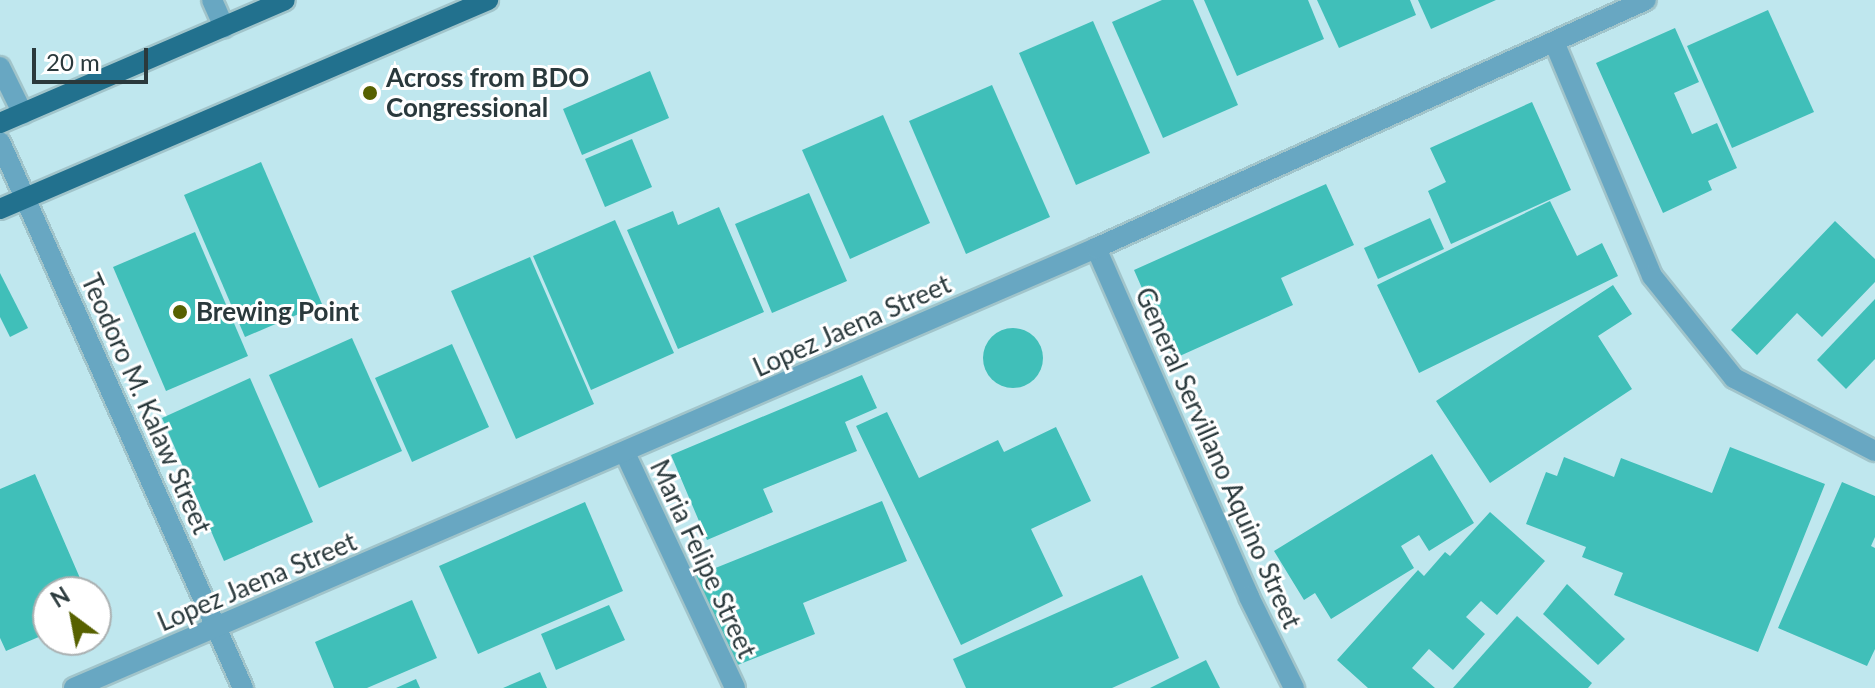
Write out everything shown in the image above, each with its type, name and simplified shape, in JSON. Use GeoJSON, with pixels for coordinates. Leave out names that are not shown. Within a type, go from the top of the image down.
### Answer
{"type":"FeatureCollection","features":[{"type":"Feature","properties":{"kind":"main road"},"geometry":{"type":"LineString","coordinates":[[0,123],[285,0]]}},
{"type":"Feature","properties":{"kind":"main road"},"geometry":{"type":"LineString","coordinates":[[0,209],[488,0]]}},
{"type":"Feature","properties":{"kind":"street"},"geometry":{"type":"LineString","coordinates":[[212,0],[224,27]]}},
{"type":"Feature","properties":{"kind":"street","name":"Lopez Jaena Street"},"geometry":{"type":"LineString","coordinates":[[74,688],[1096,248],[1555,44],[1646,0]]}},
{"type":"Feature","properties":{"kind":"street"},"geometry":{"type":"LineString","coordinates":[[1555,44],[1652,276],[1734,378],[1875,451]]}},
{"type":"Feature","properties":{"kind":"street"},"geometry":{"type":"LineString","coordinates":[[0,67],[23,114]]}},
{"type":"Feature","properties":{"kind":"street","name":"Teodoro M. Kalaw Street"},"geometry":{"type":"LineString","coordinates":[[0,142],[243,688]]}},
{"type":"Feature","properties":{"kind":"street","name":"General Servillano Aquino Street"},"geometry":{"type":"LineString","coordinates":[[1096,248],[1249,597],[1294,688]]}},
{"type":"Feature","properties":{"kind":"street","name":"Maria Felipe Street"},"geometry":{"type":"LineString","coordinates":[[625,453],[735,688]]}},
{"type":"Feature","properties":{"kind":"building"},"geometry":{"type":"Polygon","coordinates":[[[1162,0],[1193,0],[1238,105],[1163,138],[1112,22],[1162,0]]]}},
{"type":"Feature","properties":{"kind":"building"},"geometry":{"type":"Polygon","coordinates":[[[1204,0],[1308,0],[1324,39],[1237,76],[1204,0]]]}},
{"type":"Feature","properties":{"kind":"building"},"geometry":{"type":"Polygon","coordinates":[[[1317,0],[1410,0],[1416,15],[1339,48],[1317,0]]]}},
{"type":"Feature","properties":{"kind":"building"},"geometry":{"type":"Polygon","coordinates":[[[1418,0],[1496,0],[1431,29],[1418,0]]]}},
{"type":"Feature","properties":{"kind":"building"},"geometry":{"type":"Polygon","coordinates":[[[1768,10],[1814,112],[1732,148],[1687,46],[1768,10]]]}},
{"type":"Feature","properties":{"kind":"building"},"geometry":{"type":"Polygon","coordinates":[[[1093,21],[1150,153],[1076,185],[1019,53],[1093,21]]]}},
{"type":"Feature","properties":{"kind":"building"},"geometry":{"type":"Polygon","coordinates":[[[1675,28],[1699,82],[1674,93],[1692,134],[1717,123],[1737,168],[1708,181],[1712,190],[1663,213],[1596,63],[1675,28]]]}},
{"type":"Feature","properties":{"kind":"building"},"geometry":{"type":"Polygon","coordinates":[[[650,71],[669,118],[582,155],[563,109],[650,71]]]}},
{"type":"Feature","properties":{"kind":"building"},"geometry":{"type":"Polygon","coordinates":[[[992,85],[1050,217],[966,254],[909,121],[992,85]]]}},
{"type":"Feature","properties":{"kind":"building"},"geometry":{"type":"Polygon","coordinates":[[[1532,102],[1571,190],[1451,244],[1428,191],[1446,182],[1430,148],[1532,102]]]}},
{"type":"Feature","properties":{"kind":"building"},"geometry":{"type":"Polygon","coordinates":[[[883,115],[930,223],[850,259],[802,150],[883,115]]]}},
{"type":"Feature","properties":{"kind":"building"},"geometry":{"type":"Polygon","coordinates":[[[632,139],[652,187],[605,207],[585,159],[632,139]]]}},
{"type":"Feature","properties":{"kind":"building"},"geometry":{"type":"Polygon","coordinates":[[[261,162],[322,304],[245,337],[184,195],[261,162]]]}},
{"type":"Feature","properties":{"kind":"building"},"geometry":{"type":"Polygon","coordinates":[[[1326,184],[1354,245],[1281,278],[1293,305],[1173,359],[1134,270],[1326,184]]]}},
{"type":"Feature","properties":{"kind":"building"},"geometry":{"type":"Polygon","coordinates":[[[809,193],[847,281],[772,313],[735,224],[809,193]]]}},
{"type":"Feature","properties":{"kind":"building"},"geometry":{"type":"Polygon","coordinates":[[[1550,201],[1577,256],[1602,243],[1618,276],[1419,373],[1377,285],[1550,201]]]}},
{"type":"Feature","properties":{"kind":"building"},"geometry":{"type":"Polygon","coordinates":[[[719,207],[764,312],[678,349],[627,230],[673,211],[678,225],[719,207]]]}},
{"type":"Feature","properties":{"kind":"building"},"geometry":{"type":"Polygon","coordinates":[[[1430,218],[1444,249],[1378,279],[1364,248],[1430,218]]]}},
{"type":"Feature","properties":{"kind":"building"},"geometry":{"type":"Polygon","coordinates":[[[615,220],[674,353],[591,390],[533,256],[615,220]]]}},
{"type":"Feature","properties":{"kind":"building"},"geometry":{"type":"Polygon","coordinates":[[[1835,221],[1875,259],[1875,282],[1822,337],[1797,313],[1757,355],[1731,330],[1835,221]]]}},
{"type":"Feature","properties":{"kind":"building","name":"Brewing Point"},"geometry":{"type":"Polygon","coordinates":[[[195,232],[248,356],[166,391],[113,267],[195,232]]]}},
{"type":"Feature","properties":{"kind":"building"},"geometry":{"type":"Polygon","coordinates":[[[530,257],[594,404],[516,439],[451,291],[530,257]]]}},
{"type":"Feature","properties":{"kind":"building"},"geometry":{"type":"Polygon","coordinates":[[[0,273],[28,328],[10,337],[0,317],[0,273]]]}},
{"type":"Feature","properties":{"kind":"building"},"geometry":{"type":"Polygon","coordinates":[[[1613,285],[1632,314],[1598,336],[1632,389],[1490,483],[1436,401],[1613,285]]]}},
{"type":"Feature","properties":{"kind":"building"},"geometry":{"type":"Polygon","coordinates":[[[1875,299],[1875,359],[1846,389],[1817,360],[1875,299]]]}},
{"type":"Feature","properties":{"kind":"building"},"geometry":{"type":"Polygon","coordinates":[[[1013,328],[1025,330],[1034,337],[1041,346],[1041,370],[1034,379],[1025,386],[1013,388],[1001,386],[992,379],[985,370],[983,358],[985,346],[992,337],[1001,330],[1013,328]]]}},
{"type":"Feature","properties":{"kind":"building"},"geometry":{"type":"Polygon","coordinates":[[[352,338],[402,451],[319,488],[269,375],[352,338]]]}},
{"type":"Feature","properties":{"kind":"building"},"geometry":{"type":"Polygon","coordinates":[[[452,344],[489,427],[412,462],[375,378],[452,344]]]}},
{"type":"Feature","properties":{"kind":"building"},"geometry":{"type":"Polygon","coordinates":[[[862,375],[877,408],[845,422],[857,451],[763,489],[773,512],[707,540],[671,455],[862,375]]]}},
{"type":"Feature","properties":{"kind":"building"},"geometry":{"type":"Polygon","coordinates":[[[250,378],[313,522],[224,561],[162,418],[250,378]]]}},
{"type":"Feature","properties":{"kind":"building"},"geometry":{"type":"Polygon","coordinates":[[[887,412],[919,478],[998,440],[1004,452],[1056,427],[1091,501],[1031,529],[1063,596],[961,645],[856,426],[887,412]]]}},
{"type":"Feature","properties":{"kind":"building"},"geometry":{"type":"Polygon","coordinates":[[[1730,447],[1825,484],[1758,652],[1614,595],[1623,573],[1582,557],[1586,547],[1526,524],[1546,472],[1557,476],[1564,457],[1614,477],[1621,458],[1712,493],[1730,447]]]}},
{"type":"Feature","properties":{"kind":"building"},"geometry":{"type":"Polygon","coordinates":[[[1432,454],[1474,523],[1429,551],[1419,535],[1401,546],[1414,568],[1331,619],[1315,593],[1304,600],[1274,551],[1432,454]]]}},
{"type":"Feature","properties":{"kind":"building"},"geometry":{"type":"Polygon","coordinates":[[[35,474],[79,576],[32,576],[32,640],[6,651],[0,638],[0,489],[35,474]]]}},
{"type":"Feature","properties":{"kind":"building"},"geometry":{"type":"Polygon","coordinates":[[[1842,482],[1875,496],[1875,537],[1871,546],[1875,548],[1875,649],[1867,666],[1778,628],[1842,482]]]}},
{"type":"Feature","properties":{"kind":"building"},"geometry":{"type":"Polygon","coordinates":[[[882,501],[907,561],[803,603],[815,634],[730,668],[693,577],[882,501]]]}},
{"type":"Feature","properties":{"kind":"building"},"geometry":{"type":"Polygon","coordinates":[[[585,502],[623,591],[478,654],[439,566],[585,502]]]}},
{"type":"Feature","properties":{"kind":"building"},"geometry":{"type":"Polygon","coordinates":[[[1490,512],[1545,561],[1497,615],[1481,601],[1466,617],[1485,634],[1453,670],[1429,649],[1412,668],[1435,688],[1368,688],[1337,660],[1418,570],[1424,576],[1445,552],[1450,556],[1490,512]]]}},
{"type":"Feature","properties":{"kind":"building"},"geometry":{"type":"Polygon","coordinates":[[[1142,575],[1179,658],[1112,688],[966,688],[953,659],[1142,575]]]}},
{"type":"Feature","properties":{"kind":"building"},"geometry":{"type":"Polygon","coordinates":[[[1567,584],[1625,639],[1598,665],[1543,614],[1567,584]]]}},
{"type":"Feature","properties":{"kind":"building"},"geometry":{"type":"Polygon","coordinates":[[[412,600],[437,658],[367,688],[334,688],[315,642],[412,600]]]}},
{"type":"Feature","properties":{"kind":"building"},"geometry":{"type":"Polygon","coordinates":[[[609,605],[625,640],[556,670],[541,634],[609,605]]]}},
{"type":"Feature","properties":{"kind":"building"},"geometry":{"type":"Polygon","coordinates":[[[1517,616],[1592,683],[1588,688],[1453,688],[1517,616]]]}},
{"type":"Feature","properties":{"kind":"building"},"geometry":{"type":"Polygon","coordinates":[[[1206,660],[1220,688],[1150,688],[1206,660]]]}},
{"type":"Feature","properties":{"kind":"building"},"geometry":{"type":"Polygon","coordinates":[[[540,672],[547,688],[503,688],[540,672]]]}},
{"type":"Feature","properties":{"kind":"building"},"geometry":{"type":"Polygon","coordinates":[[[416,679],[420,688],[396,688],[416,679]]]}},
{"type":"Feature","properties":{"kind":"place","name":"Across from BDO Congressional"},"geometry":{"type":"Point","coordinates":[370,93]}},
{"type":"Feature","properties":{"kind":"place","name":"Brewing Point"},"geometry":{"type":"Point","coordinates":[180,312]}}]}
